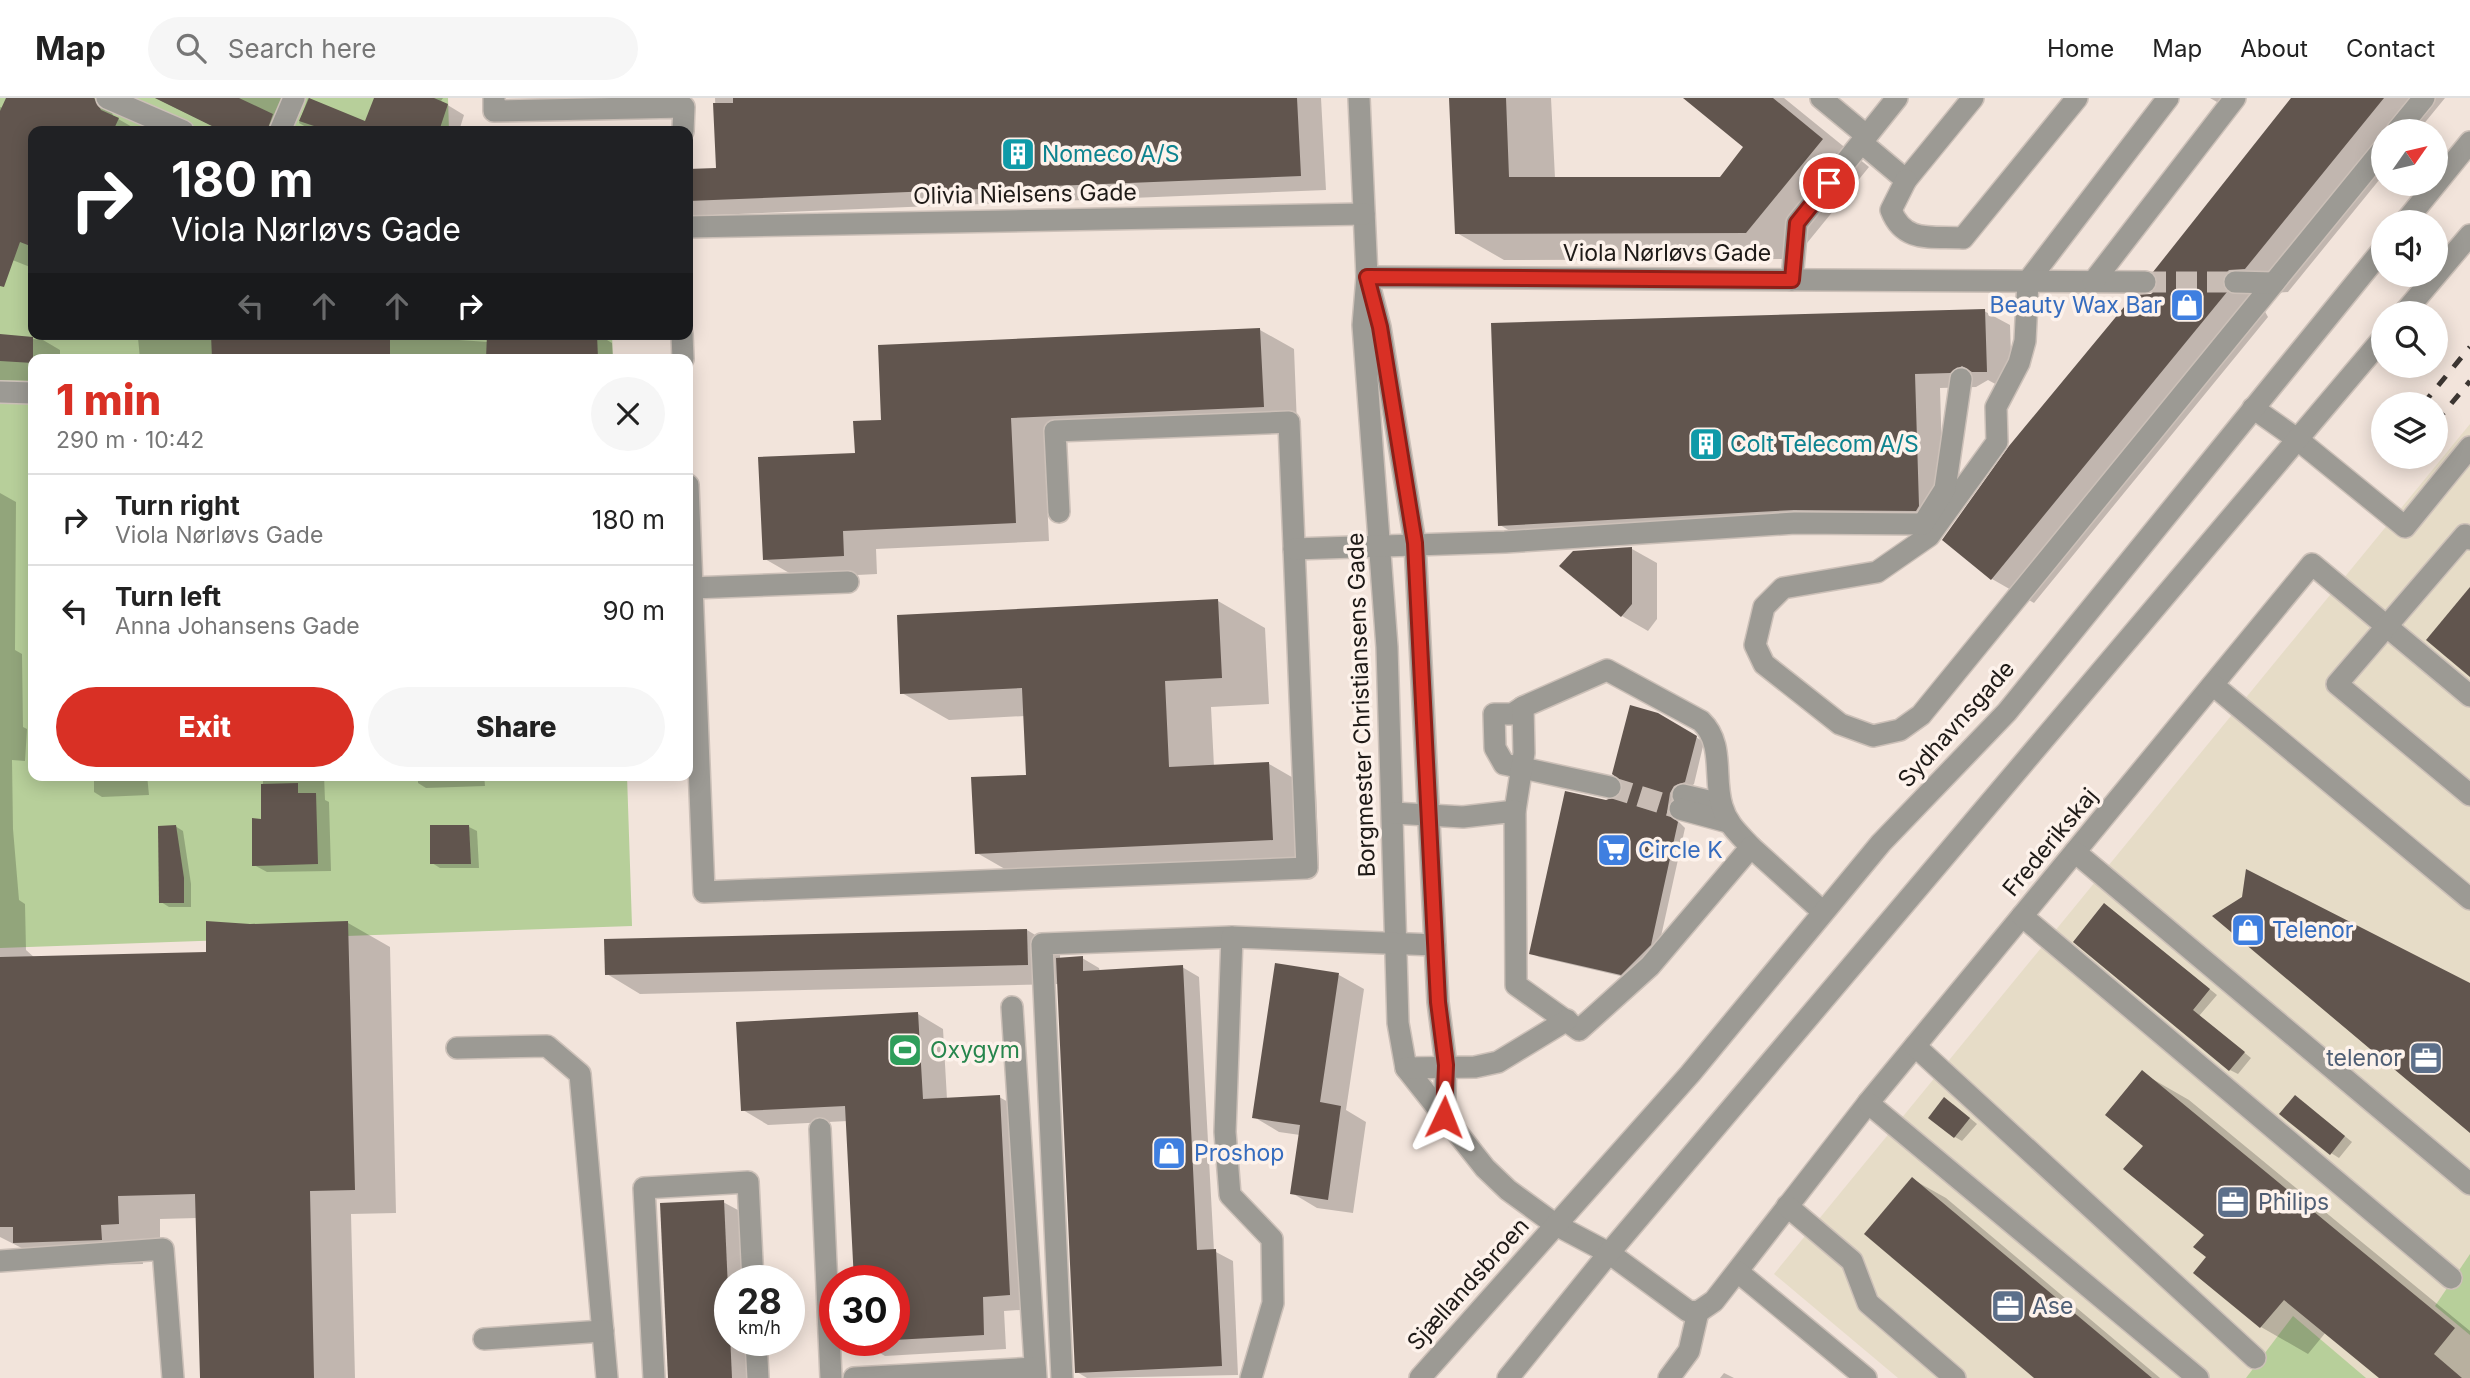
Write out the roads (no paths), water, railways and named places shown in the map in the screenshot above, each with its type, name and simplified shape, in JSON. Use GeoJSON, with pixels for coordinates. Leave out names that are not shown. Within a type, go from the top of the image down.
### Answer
{"type":"FeatureCollection","features":[{"type":"Feature","properties":{"kind":"street"},"geometry":{"type":"LineString","coordinates":[[107,98],[171,126]]}},
{"type":"Feature","properties":{"kind":"street"},"geometry":{"type":"LineString","coordinates":[[282,126],[294,98]]}},
{"type":"Feature","properties":{"kind":"street"},"geometry":{"type":"LineString","coordinates":[[494,98],[494,111],[684,107],[683,126]]}},
{"type":"Feature","properties":{"kind":"street","name":"Borgmester Christiansens Gade"},"geometry":{"type":"LineString","coordinates":[[1359,98],[1367,277],[1363,326],[1381,544],[1393,813],[1398,1023],[1406,1068],[1469,1152],[1493,1175],[1556,1225],[1609,1253]]}},
{"type":"Feature","properties":{"kind":"street"},"geometry":{"type":"LineString","coordinates":[[1821,98],[1906,180]]}},
{"type":"Feature","properties":{"kind":"street"},"geometry":{"type":"LineString","coordinates":[[1792,280],[1797,223],[1897,98]]}},
{"type":"Feature","properties":{"kind":"street"},"geometry":{"type":"LineString","coordinates":[[1973,98],[1906,180],[1891,210],[1896,223],[1909,235],[1963,238],[2077,98]]}},
{"type":"Feature","properties":{"kind":"street"},"geometry":{"type":"LineString","coordinates":[[2168,98],[2028,281],[2025,341],[2020,363],[1996,407],[1997,442],[1929,536],[1877,572],[1848,580],[1809,581],[1783,588],[1764,607],[1755,645],[1764,664],[1840,724],[1873,736],[1900,730],[1921,715],[2371,164]]}},
{"type":"Feature","properties":{"kind":"street"},"geometry":{"type":"LineString","coordinates":[[2093,282],[2235,98]]}},
{"type":"Feature","properties":{"kind":"street"},"geometry":{"type":"LineString","coordinates":[[2407,119],[2424,98]]}},
{"type":"Feature","properties":{"kind":"street"},"geometry":{"type":"LineString","coordinates":[[2414,210],[2470,142]]}},
{"type":"Feature","properties":{"kind":"street","name":"Olivia Nielsens Gade"},"geometry":{"type":"LineString","coordinates":[[693,226],[1364,214]]}},
{"type":"Feature","properties":{"kind":"street"},"geometry":{"type":"LineString","coordinates":[[2414,301],[2470,235]]}},
{"type":"Feature","properties":{"kind":"street","name":"Sydhavnsgade"},"geometry":{"type":"LineString","coordinates":[[1556,1225],[1690,1074],[1881,842],[2007,712],[2371,264]]}},
{"type":"Feature","properties":{"kind":"street","name":"Borgmester Christiansens Gade"},"geometry":{"type":"LineString","coordinates":[[1367,277],[1380,327],[1415,543],[1435,945],[1446,1065],[1444,1117]]}},
{"type":"Feature","properties":{"kind":"street","name":"Viola Nørløvs Gade"},"geometry":{"type":"LineString","coordinates":[[1367,277],[2145,282]]}},
{"type":"Feature","properties":{"kind":"street"},"geometry":{"type":"LineString","coordinates":[[2235,282],[2274,283]]}},
{"type":"Feature","properties":{"kind":"street"},"geometry":{"type":"LineString","coordinates":[[1508,1378],[1609,1253],[2371,352]]}},
{"type":"Feature","properties":{"kind":"street"},"geometry":{"type":"LineString","coordinates":[[1294,549],[1381,544],[1505,542],[1827,523],[1923,524],[1945,489],[1961,379]]}},
{"type":"Feature","properties":{"kind":"street"},"geometry":{"type":"LineString","coordinates":[[0,392],[28,393]]}},
{"type":"Feature","properties":{"kind":"street"},"geometry":{"type":"LineString","coordinates":[[2253,408],[2297,439],[2405,527],[2470,447]]}},
{"type":"Feature","properties":{"kind":"street"},"geometry":{"type":"LineString","coordinates":[[693,613],[704,892],[1307,868],[1289,422],[1055,431],[1059,512]]}},
{"type":"Feature","properties":{"kind":"street"},"geometry":{"type":"LineString","coordinates":[[2470,539],[2465,535],[2337,684],[2470,795]]}},
{"type":"Feature","properties":{"kind":"street","name":"Frederikskaj"},"geometry":{"type":"LineString","coordinates":[[1698,1312],[1714,1301],[1738,1272],[1868,1102],[2312,564],[2470,696]]}},
{"type":"Feature","properties":{"kind":"street"},"geometry":{"type":"LineString","coordinates":[[693,588],[848,582]]}},
{"type":"Feature","properties":{"kind":"street"},"geometry":{"type":"LineString","coordinates":[[1612,781],[1523,759],[1504,764],[1496,748],[1494,714],[1512,714],[1607,670],[1701,721],[1709,728],[1714,738],[1725,813],[1751,847],[1823,912]]}},
{"type":"Feature","properties":{"kind":"street"},"geometry":{"type":"LineString","coordinates":[[2213,685],[2470,899]]}},
{"type":"Feature","properties":{"kind":"street"},"geometry":{"type":"LineString","coordinates":[[1523,708],[1523,759],[1515,811],[1516,985],[1579,1030],[1650,966],[1751,847]]}},
{"type":"Feature","properties":{"kind":"street"},"geometry":{"type":"LineString","coordinates":[[1681,802],[1725,813]]}},
{"type":"Feature","properties":{"kind":"street"},"geometry":{"type":"LineString","coordinates":[[1393,813],[1463,817],[1515,811]]}},
{"type":"Feature","properties":{"kind":"street"},"geometry":{"type":"LineString","coordinates":[[2075,852],[2470,1184]]}},
{"type":"Feature","properties":{"kind":"street"},"geometry":{"type":"LineString","coordinates":[[2022,916],[2451,1278]]}},
{"type":"Feature","properties":{"kind":"street"},"geometry":{"type":"LineString","coordinates":[[1232,937],[1225,1132],[1230,1195],[1272,1238],[1273,1303],[1251,1378]]}},
{"type":"Feature","properties":{"kind":"street"},"geometry":{"type":"LineString","coordinates":[[1062,1378],[1042,944],[1232,937],[1435,945]]}},
{"type":"Feature","properties":{"kind":"street"},"geometry":{"type":"LineString","coordinates":[[853,1378],[1035,1373],[1012,1007]]}},
{"type":"Feature","properties":{"kind":"street"},"geometry":{"type":"LineString","coordinates":[[1406,1068],[1446,1065],[1475,1067],[1498,1062],[1567,1020]]}},
{"type":"Feature","properties":{"kind":"street"},"geometry":{"type":"LineString","coordinates":[[457,1048],[547,1046],[580,1074],[607,1378]]}},
{"type":"Feature","properties":{"kind":"street"},"geometry":{"type":"LineString","coordinates":[[1914,1046],[2255,1358]]}},
{"type":"Feature","properties":{"kind":"street"},"geometry":{"type":"LineString","coordinates":[[1868,1102],[2198,1378]]}},
{"type":"Feature","properties":{"kind":"street"},"geometry":{"type":"LineString","coordinates":[[820,1129],[831,1378]]}},
{"type":"Feature","properties":{"kind":"street"},"geometry":{"type":"LineString","coordinates":[[654,1378],[644,1188],[748,1182],[752,1265]]}},
{"type":"Feature","properties":{"kind":"street"},"geometry":{"type":"LineString","coordinates":[[1787,1206],[1853,1261],[1868,1303],[1955,1378]]}},
{"type":"Feature","properties":{"kind":"street","name":"Sjællandsbroen"},"geometry":{"type":"LineString","coordinates":[[1420,1378],[1556,1225]]}},
{"type":"Feature","properties":{"kind":"street"},"geometry":{"type":"LineString","coordinates":[[0,1261],[163,1249],[173,1378]]}},
{"type":"Feature","properties":{"kind":"street"},"geometry":{"type":"LineString","coordinates":[[1609,1253],[1675,1304],[1698,1312],[1689,1351],[1668,1378]]}},
{"type":"Feature","properties":{"kind":"street"},"geometry":{"type":"LineString","coordinates":[[1738,1272],[1866,1378]]}},
{"type":"Feature","properties":{"kind":"street"},"geometry":{"type":"LineString","coordinates":[[484,1339],[603,1331]]}},
{"type":"Feature","properties":{"kind":"street"},"geometry":{"type":"LineString","coordinates":[[757,1356],[758,1378]]}},
{"type":"Feature","properties":{"kind":"tunnel"},"geometry":{"type":"LineString","coordinates":[[2145,282],[2235,282]]}},
{"type":"Feature","properties":{"kind":"tunnel"},"geometry":{"type":"LineString","coordinates":[[1610,787],[1680,809]]}},
{"type":"Feature","properties":{"kind":"railway"},"geometry":{"type":"LineString","coordinates":[[2433,392],[2470,347]]}},
{"type":"Feature","properties":{"kind":"railway"},"geometry":{"type":"LineString","coordinates":[[2448,408],[2470,381]]}},
{"type":"Feature","properties":{"kind":"place","name":"Nomeco A/S"},"geometry":{"type":"Point","coordinates":[1018,154]}},
{"type":"Feature","properties":{"kind":"place","name":"Beauty Wax Bar"},"geometry":{"type":"Point","coordinates":[2187,305]}},
{"type":"Feature","properties":{"kind":"place","name":"Colt Telecom A/S"},"geometry":{"type":"Point","coordinates":[1706,444]}},
{"type":"Feature","properties":{"kind":"place","name":"Circle K"},"geometry":{"type":"Point","coordinates":[1614,850]}},
{"type":"Feature","properties":{"kind":"place","name":"Telenor"},"geometry":{"type":"Point","coordinates":[2248,930]}},
{"type":"Feature","properties":{"kind":"place","name":"Oxygym"},"geometry":{"type":"Point","coordinates":[905,1050]}},
{"type":"Feature","properties":{"kind":"place","name":"telenor"},"geometry":{"type":"Point","coordinates":[2426,1058]}},
{"type":"Feature","properties":{"kind":"place","name":"Proshop"},"geometry":{"type":"Point","coordinates":[1169,1153]}},
{"type":"Feature","properties":{"kind":"place","name":"Philips"},"geometry":{"type":"Point","coordinates":[2233,1202]}},
{"type":"Feature","properties":{"kind":"place","name":"Ase"},"geometry":{"type":"Point","coordinates":[2008,1306]}}]}
